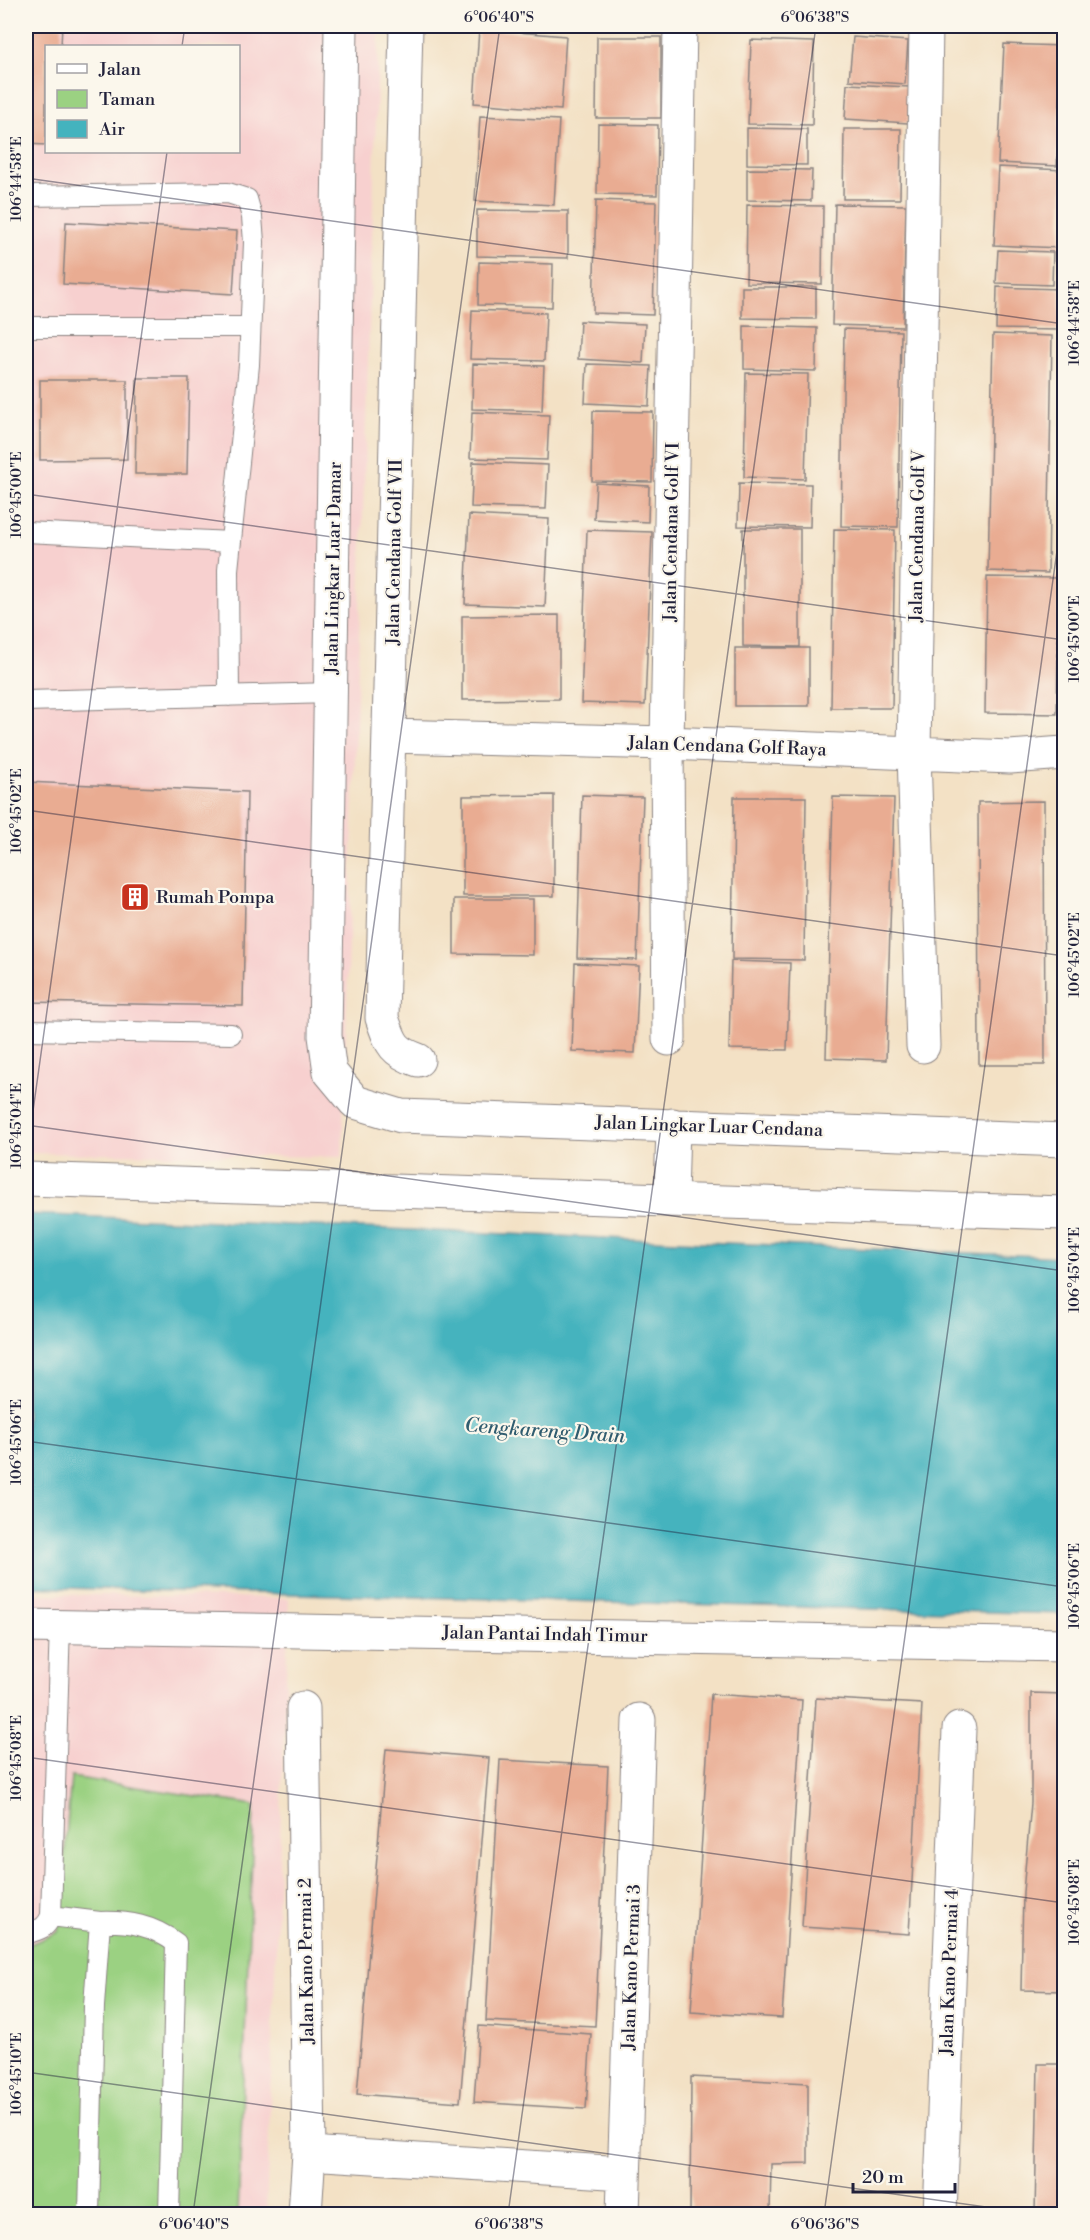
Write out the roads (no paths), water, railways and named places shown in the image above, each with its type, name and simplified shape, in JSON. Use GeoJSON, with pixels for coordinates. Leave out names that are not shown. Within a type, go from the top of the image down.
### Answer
{"type":"FeatureCollection","features":[{"type":"Feature","properties":{"kind":"street","name":"Jalan Lingkar Luar Damar"},"geometry":{"type":"LineString","coordinates":[[341,26],[325,1036],[330,1071],[355,1102]]}},
{"type":"Feature","properties":{"kind":"street","name":"Jalan Cendana Golf VII"},"geometry":{"type":"LineString","coordinates":[[406,26],[382,1018],[390,1040],[400,1053],[418,1060]]}},
{"type":"Feature","properties":{"kind":"street","name":"Jalan Cendana Golf VI"},"geometry":{"type":"LineString","coordinates":[[669,1039],[667,743],[680,26]]}},
{"type":"Feature","properties":{"kind":"street","name":"Jalan Cendana Golf V"},"geometry":{"type":"LineString","coordinates":[[923,1046],[914,753],[926,26]]}},
{"type":"Feature","properties":{"kind":"street","name":"Jalan Cendana Golf Raya"},"geometry":{"type":"LineString","coordinates":[[389,736],[667,743],[1010,757],[1065,753]]}},
{"type":"Feature","properties":{"kind":"street","name":"Jalan Lingkar Luar Cendana"},"geometry":{"type":"LineString","coordinates":[[355,1102],[401,1116],[1065,1140]]}},
{"type":"Feature","properties":{"kind":"street"},"geometry":{"type":"LineString","coordinates":[[671,1198],[673,1125]]}},
{"type":"Feature","properties":{"kind":"street"},"geometry":{"type":"LineString","coordinates":[[26,1179],[671,1198],[1065,1213]]}},
{"type":"Feature","properties":{"kind":"street","name":"Jalan Pantai Indah Timur"},"geometry":{"type":"LineString","coordinates":[[26,1626],[60,1624],[1065,1645]]}},
{"type":"Feature","properties":{"kind":"street","name":"Jalan Kano Permai 2"},"geometry":{"type":"LineString","coordinates":[[303,1708],[309,2153],[305,2214]]}},
{"type":"Feature","properties":{"kind":"street","name":"Jalan Kano Permai 3"},"geometry":{"type":"LineString","coordinates":[[622,2214],[639,1720]]}},
{"type":"Feature","properties":{"kind":"street","name":"Jalan Kano Permai 4"},"geometry":{"type":"LineString","coordinates":[[940,2214],[959,1729]]}},
{"type":"Feature","properties":{"kind":"street"},"geometry":{"type":"LineString","coordinates":[[309,2153],[624,2173]]}},
{"type":"Feature","properties":{"kind":"lane"},"geometry":{"type":"LineString","coordinates":[[26,196],[228,193],[247,199],[254,242],[250,327],[228,570],[229,696]]}},
{"type":"Feature","properties":{"kind":"lane"},"geometry":{"type":"LineString","coordinates":[[26,327],[250,327]]}},
{"type":"Feature","properties":{"kind":"lane"},"geometry":{"type":"LineString","coordinates":[[26,532],[231,542]]}},
{"type":"Feature","properties":{"kind":"lane"},"geometry":{"type":"LineString","coordinates":[[26,701],[331,693]]}},
{"type":"Feature","properties":{"kind":"lane"},"geometry":{"type":"LineString","coordinates":[[26,1030],[231,1034]]}},
{"type":"Feature","properties":{"kind":"lane"},"geometry":{"type":"LineString","coordinates":[[26,1934],[39,1931],[47,1926],[51,1916],[60,1624]]}},
{"type":"Feature","properties":{"kind":"lane"},"geometry":{"type":"LineString","coordinates":[[51,1916],[99,1922],[133,1923],[159,1930],[176,1943],[169,2214]]}},
{"type":"Feature","properties":{"kind":"lane"},"geometry":{"type":"LineString","coordinates":[[89,2214],[99,1922]]}},
{"type":"Feature","properties":{"kind":"water","name":"Cengkareng Drain"},"geometry":{"type":"Polygon","coordinates":[[[26,1214],[1064,1257],[1064,1614],[26,1587],[26,1214]]]}},
{"type":"Feature","properties":{"kind":"place","name":"Rumah Pompa"},"geometry":{"type":"Point","coordinates":[135,897]}}]}
